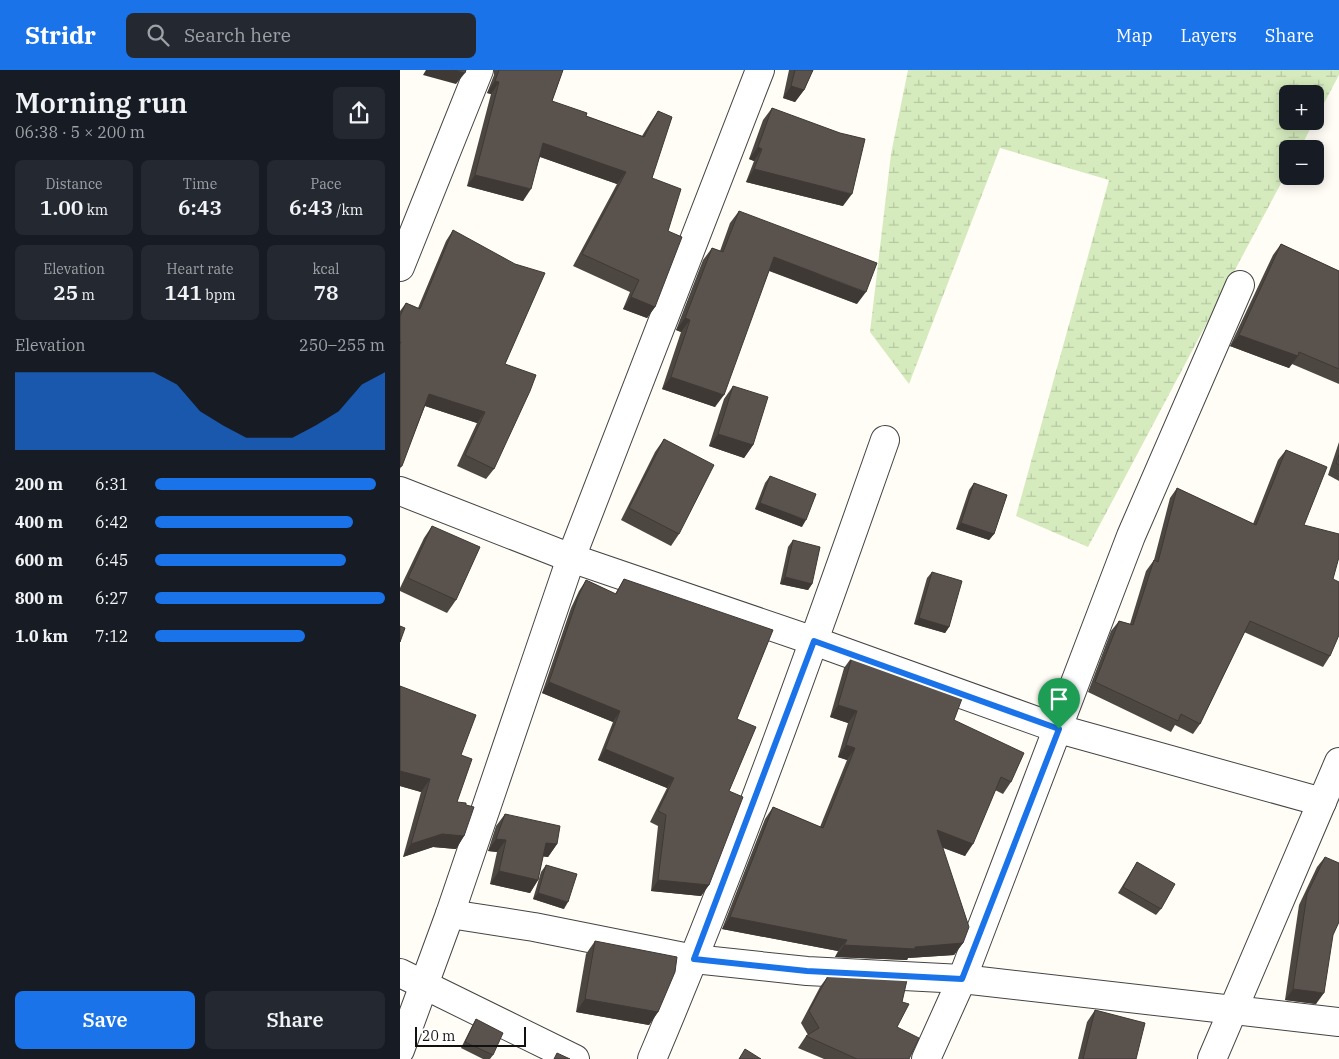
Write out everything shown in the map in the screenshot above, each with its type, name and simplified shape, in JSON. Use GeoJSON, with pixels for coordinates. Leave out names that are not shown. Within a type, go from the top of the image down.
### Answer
{"type":"FeatureCollection","features":[{"type":"Feature","properties":{"kind":"street"},"geometry":{"type":"LineString","coordinates":[[400,267],[479,70]]}},
{"type":"Feature","properties":{"kind":"street"},"geometry":{"type":"LineString","coordinates":[[400,1050],[450,914],[571,558],[760,70]]}},
{"type":"Feature","properties":{"kind":"street"},"geometry":{"type":"LineString","coordinates":[[926,1059],[962,979],[1059,729],[1131,536],[1240,285]]}},
{"type":"Feature","properties":{"kind":"street"},"geometry":{"type":"LineString","coordinates":[[652,1059],[694,959],[814,641],[885,440]]}},
{"type":"Feature","properties":{"kind":"street"},"geometry":{"type":"LineString","coordinates":[[400,491],[571,558],[814,641],[1059,729],[1322,802]]}},
{"type":"Feature","properties":{"kind":"street"},"geometry":{"type":"LineString","coordinates":[[1212,1059],[1339,762]]}},
{"type":"Feature","properties":{"kind":"street"},"geometry":{"type":"LineString","coordinates":[[450,914],[534,927],[694,959],[807,971],[962,979],[1339,1022]]}},
{"type":"Feature","properties":{"kind":"street"},"geometry":{"type":"LineString","coordinates":[[400,974],[575,1059]]}},
{"type":"Feature","properties":{"kind":"green space"},"geometry":{"type":"Polygon","coordinates":[[[908,70],[1339,70],[1339,75],[1324,103],[1324,85],[1279,85],[1279,130],[1310,130],[1304,140],[1279,140],[1280,185],[1088,547],[1016,516],[1109,180],[1000,148],[909,384],[870,332],[891,154],[908,70]]]}},
{"type":"Feature","properties":{"kind":"building"},"geometry":{"type":"Polygon","coordinates":[[[455,70],[466,70],[465,73],[455,70]]]}},
{"type":"Feature","properties":{"kind":"building"},"geometry":{"type":"Polygon","coordinates":[[[499,70],[563,70],[552,101],[587,113],[586,116],[644,137],[658,111],[672,117],[652,178],[681,189],[668,231],[682,237],[655,307],[631,297],[639,280],[582,254],[626,172],[543,143],[531,189],[475,175],[499,82],[495,81],[499,70]]]}},
{"type":"Feature","properties":{"kind":"building"},"geometry":{"type":"Polygon","coordinates":[[[795,70],[813,70],[804,90],[791,86],[795,70]]]}},
{"type":"Feature","properties":{"kind":"building"},"geometry":{"type":"Polygon","coordinates":[[[772,108],[840,133],[865,139],[852,194],[754,169],[762,149],[758,147],[772,108]]]}},
{"type":"Feature","properties":{"kind":"building"},"geometry":{"type":"Polygon","coordinates":[[[739,211],[877,263],[866,292],[774,257],[724,395],[671,377],[690,320],[685,318],[712,248],[723,252],[739,211]]]}},
{"type":"Feature","properties":{"kind":"building"},"geometry":{"type":"Polygon","coordinates":[[[453,230],[515,264],[545,273],[505,364],[536,375],[494,469],[465,455],[485,412],[429,394],[400,467],[400,316],[406,303],[420,309],[453,230]]]}},
{"type":"Feature","properties":{"kind":"building"},"geometry":{"type":"Polygon","coordinates":[[[1281,244],[1339,271],[1339,369],[1299,352],[1298,356],[1239,335],[1281,244]]]}},
{"type":"Feature","properties":{"kind":"building"},"geometry":{"type":"Polygon","coordinates":[[[733,386],[768,397],[753,445],[718,434],[733,386]]]}},
{"type":"Feature","properties":{"kind":"building"},"geometry":{"type":"Polygon","coordinates":[[[664,439],[714,465],[679,534],[629,508],[664,439]]]}},
{"type":"Feature","properties":{"kind":"building"},"geometry":{"type":"Polygon","coordinates":[[[1286,450],[1327,467],[1304,525],[1339,534],[1339,557],[1333,579],[1339,582],[1339,635],[1330,656],[1250,621],[1200,724],[1181,714],[1178,721],[1095,682],[1119,621],[1133,625],[1154,560],[1158,562],[1177,488],[1256,525],[1286,450]]]}},
{"type":"Feature","properties":{"kind":"building"},"geometry":{"type":"Polygon","coordinates":[[[770,476],[816,494],[806,520],[760,503],[770,476]]]}},
{"type":"Feature","properties":{"kind":"building"},"geometry":{"type":"Polygon","coordinates":[[[974,483],[1007,495],[994,534],[961,523],[974,483]]]}},
{"type":"Feature","properties":{"kind":"building"},"geometry":{"type":"Polygon","coordinates":[[[432,526],[480,547],[456,600],[408,578],[432,526]]]}},
{"type":"Feature","properties":{"kind":"building"},"geometry":{"type":"Polygon","coordinates":[[[793,540],[820,547],[812,584],[785,577],[793,540]]]}},
{"type":"Feature","properties":{"kind":"building"},"geometry":{"type":"Polygon","coordinates":[[[932,572],[962,581],[949,627],[919,618],[932,572]]]}},
{"type":"Feature","properties":{"kind":"building"},"geometry":{"type":"Polygon","coordinates":[[[624,579],[773,630],[737,719],[756,727],[729,791],[743,797],[709,885],[658,880],[666,815],[658,811],[674,778],[605,749],[620,711],[549,682],[578,597],[586,580],[616,594],[624,579]]]}},
{"type":"Feature","properties":{"kind":"building"},"geometry":{"type":"Polygon","coordinates":[[[400,626],[405,628],[400,642],[400,626]]]}},
{"type":"Feature","properties":{"kind":"building"},"geometry":{"type":"Polygon","coordinates":[[[852,657],[963,696],[954,720],[1024,753],[1011,782],[1001,777],[973,844],[937,830],[969,927],[963,943],[915,947],[915,949],[844,945],[847,940],[730,917],[773,807],[823,828],[855,748],[846,745],[857,711],[838,705],[852,657]]]}},
{"type":"Feature","properties":{"kind":"building"},"geometry":{"type":"Polygon","coordinates":[[[400,686],[476,715],[461,755],[472,759],[457,802],[466,803],[466,805],[474,807],[464,836],[442,834],[411,844],[430,779],[400,771],[400,686]]]}},
{"type":"Feature","properties":{"kind":"building"},"geometry":{"type":"Polygon","coordinates":[[[505,814],[560,826],[557,844],[546,843],[538,880],[499,871],[506,840],[496,839],[505,814]]]}},
{"type":"Feature","properties":{"kind":"building"},"geometry":{"type":"Polygon","coordinates":[[[1325,857],[1339,863],[1339,922],[1333,935],[1324,993],[1293,989],[1307,894],[1325,857]]]}},
{"type":"Feature","properties":{"kind":"building"},"geometry":{"type":"Polygon","coordinates":[[[1137,862],[1175,884],[1161,909],[1123,887],[1137,862]]]}},
{"type":"Feature","properties":{"kind":"building"},"geometry":{"type":"Polygon","coordinates":[[[546,865],[577,874],[568,902],[538,893],[546,865]]]}},
{"type":"Feature","properties":{"kind":"building"},"geometry":{"type":"Polygon","coordinates":[[[595,941],[677,957],[675,972],[658,1012],[585,999],[595,941]]]}},
{"type":"Feature","properties":{"kind":"building"},"geometry":{"type":"Polygon","coordinates":[[[828,976],[907,980],[902,1002],[909,1004],[897,1027],[919,1038],[909,1059],[857,1059],[806,1036],[819,1028],[809,1011],[828,976]]]}},
{"type":"Feature","properties":{"kind":"building"},"geometry":{"type":"Polygon","coordinates":[[[1095,1010],[1145,1023],[1136,1059],[1083,1059],[1095,1010]]]}},
{"type":"Feature","properties":{"kind":"building"},"geometry":{"type":"Polygon","coordinates":[[[476,1019],[503,1033],[493,1055],[465,1042],[476,1019]]]}},
{"type":"Feature","properties":{"kind":"building"},"geometry":{"type":"Polygon","coordinates":[[[745,1049],[761,1059],[739,1059],[745,1049]]]}},
{"type":"Feature","properties":{"kind":"building"},"geometry":{"type":"Polygon","coordinates":[[[557,1053],[570,1059],[554,1059],[557,1053]]]}},
{"type":"Feature","properties":{"kind":"route"},"geometry":{"type":"LineString","coordinates":[[814,641],[1059,729],[962,979],[807,971],[694,959],[814,641]]}}]}
